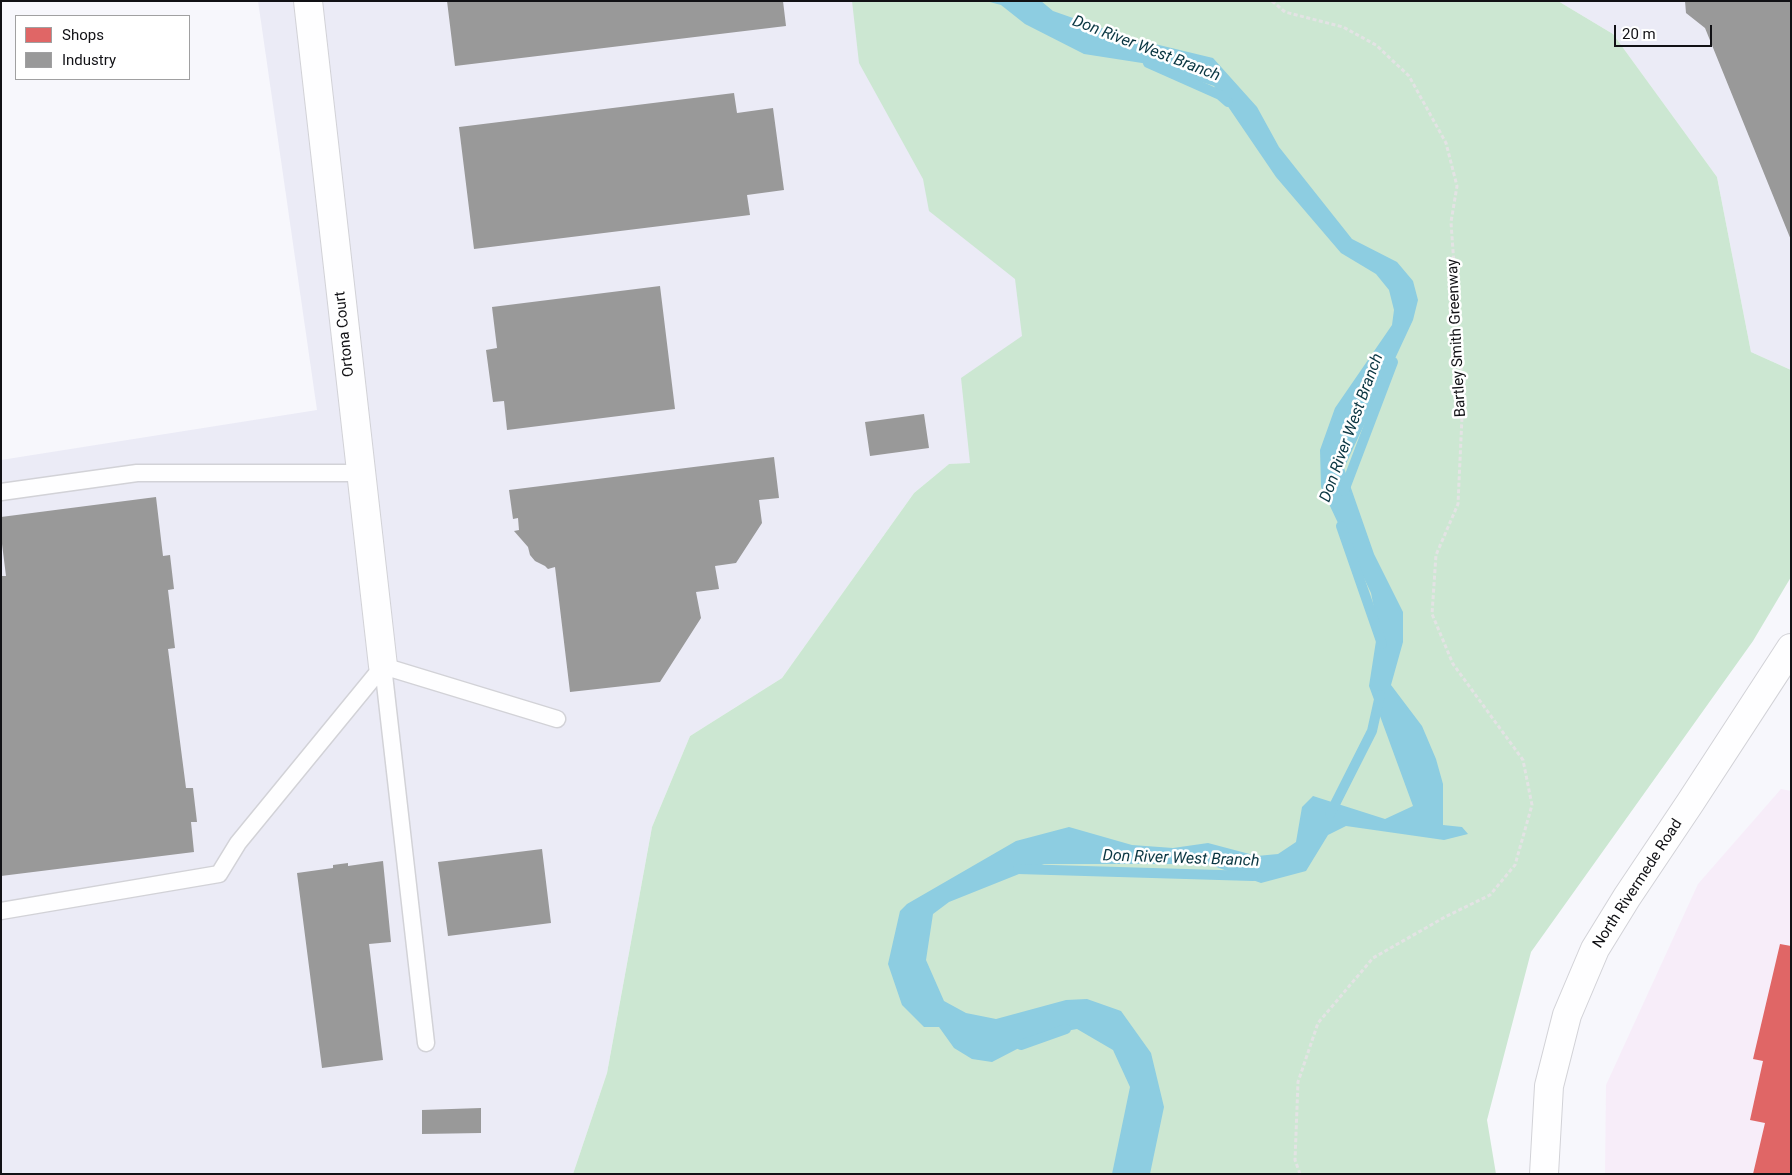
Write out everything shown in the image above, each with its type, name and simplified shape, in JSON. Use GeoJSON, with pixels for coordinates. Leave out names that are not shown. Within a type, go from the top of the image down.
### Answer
{"type":"FeatureCollection","features":[{"type":"Feature","properties":{"kind":"street","name":"Ortona Court"},"geometry":{"type":"LineString","coordinates":[[308,1],[382,666]]}},
{"type":"Feature","properties":{"kind":"street","name":"North Rivermede Road"},"geometry":{"type":"LineString","coordinates":[[1544,1174],[1549,1086],[1568,1015],[1595,948],[1791,648]]}},
{"type":"Feature","properties":{"kind":"lane"},"geometry":{"type":"LineString","coordinates":[[1,492],[137,473],[361,474]]}},
{"type":"Feature","properties":{"kind":"lane"},"geometry":{"type":"LineString","coordinates":[[382,666],[557,720]]}},
{"type":"Feature","properties":{"kind":"lane"},"geometry":{"type":"LineString","coordinates":[[1,911],[219,874],[238,843],[382,666]]}},
{"type":"Feature","properties":{"kind":"lane"},"geometry":{"type":"LineString","coordinates":[[382,666],[426,1043]]}},
{"type":"Feature","properties":{"kind":"path","name":"Bartley Smith Greenway"},"geometry":{"type":"LineString","coordinates":[[1272,1],[1285,12],[1343,27],[1376,45],[1410,76],[1446,143],[1457,186],[1451,222],[1463,394],[1458,504],[1436,555],[1432,614],[1453,664],[1523,760],[1532,805],[1514,865],[1490,895],[1445,917],[1373,958],[1318,1023],[1298,1082],[1295,1160],[1300,1174]]}},
{"type":"Feature","properties":{"kind":"shaded area"},"geometry":{"type":"Polygon","coordinates":[[[258,1],[893,1],[1086,337],[1233,460],[949,464],[914,493],[782,678],[690,736],[652,827],[607,1073],[573,1174],[1,1174],[1,460],[317,410],[258,1]]]}},
{"type":"Feature","properties":{"kind":"shaded area"},"geometry":{"type":"Polygon","coordinates":[[[1558,1],[1791,1],[1791,370],[1751,352],[1717,177],[1613,34],[1558,1]]]}},
{"type":"Feature","properties":{"kind":"shaded area"},"geometry":{"type":"Polygon","coordinates":[[[1781,789],[1791,791],[1791,1174],[1605,1174],[1606,1085],[1698,884],[1781,789]]]}},
{"type":"Feature","properties":{"kind":"green space"},"geometry":{"type":"Polygon","coordinates":[[[852,1],[1558,1],[1613,34],[1717,177],[1751,352],[1791,370],[1791,577],[1753,641],[1531,952],[1487,1120],[1496,1174],[573,1174],[607,1073],[652,827],[690,736],[782,678],[914,493],[949,464],[970,463],[961,378],[1022,336],[1015,279],[929,211],[923,179],[859,63],[852,1]]]}},
{"type":"Feature","properties":{"kind":"water"},"geometry":{"type":"Polygon","coordinates":[[[986,1],[1041,1],[1053,11],[1130,38],[1213,58],[1257,107],[1279,147],[1352,239],[1397,262],[1413,281],[1418,300],[1413,320],[1344,468],[1374,554],[1403,612],[1403,642],[1391,685],[1422,726],[1436,759],[1443,784],[1443,825],[1462,827],[1468,834],[1444,840],[1346,826],[1328,835],[1306,871],[1261,883],[1208,864],[1044,864],[949,902],[933,914],[926,960],[944,1001],[966,1013],[996,1019],[1066,1000],[1087,999],[1121,1011],[1151,1053],[1164,1107],[1150,1174],[1112,1174],[1130,1087],[1113,1050],[1077,1029],[1044,1035],[992,1062],[972,1059],[954,1048],[939,1027],[924,1027],[902,1005],[888,964],[900,911],[907,904],[1016,841],[1069,827],[1132,845],[1173,848],[1208,843],[1257,856],[1278,854],[1296,842],[1302,807],[1313,796],[1385,819],[1413,806],[1369,686],[1378,628],[1371,593],[1321,487],[1320,450],[1335,408],[1392,325],[1394,310],[1389,290],[1376,274],[1341,253],[1276,177],[1214,86],[1142,63],[1084,54],[1025,24],[1001,5],[986,1]]]}},
{"type":"Feature","properties":{"kind":"building: Shops"},"geometry":{"type":"Polygon","coordinates":[[[1780,944],[1791,946],[1791,1174],[1753,1174],[1765,1123],[1750,1120],[1763,1061],[1753,1059],[1780,944]]]}},
{"type":"Feature","properties":{"kind":"building: Industry"},"geometry":{"type":"Polygon","coordinates":[[[447,1],[783,1],[786,26],[455,66],[447,1]]]}},
{"type":"Feature","properties":{"kind":"building: Industry"},"geometry":{"type":"Polygon","coordinates":[[[1685,1],[1791,1],[1791,240],[1705,28],[1686,13],[1685,1]]]}},
{"type":"Feature","properties":{"kind":"building: Industry"},"geometry":{"type":"Polygon","coordinates":[[[734,93],[737,113],[773,108],[784,190],[747,195],[750,215],[474,249],[459,127],[734,93]]]}},
{"type":"Feature","properties":{"kind":"building: Industry"},"geometry":{"type":"Polygon","coordinates":[[[660,286],[675,409],[507,430],[504,401],[493,402],[486,350],[497,348],[492,307],[660,286]]]}},
{"type":"Feature","properties":{"kind":"building: Industry"},"geometry":{"type":"Polygon","coordinates":[[[924,414],[929,448],[870,456],[865,422],[924,414]]]}},
{"type":"Feature","properties":{"kind":"building: Industry"},"geometry":{"type":"Polygon","coordinates":[[[774,457],[779,498],[759,500],[762,523],[736,563],[715,566],[719,589],[696,592],[701,618],[660,682],[570,692],[555,567],[548,569],[535,561],[530,555],[528,547],[514,531],[519,530],[518,518],[513,519],[509,490],[774,457]]]}},
{"type":"Feature","properties":{"kind":"building: Industry"},"geometry":{"type":"Polygon","coordinates":[[[156,497],[163,556],[170,555],[174,589],[168,590],[175,648],[168,649],[186,788],[193,788],[197,822],[191,822],[194,852],[1,876],[1,576],[6,576],[1,536],[1,517],[156,497]]]}},
{"type":"Feature","properties":{"kind":"building: Industry"},"geometry":{"type":"Polygon","coordinates":[[[542,849],[551,923],[448,936],[438,862],[542,849]]]}},
{"type":"Feature","properties":{"kind":"building: Industry"},"geometry":{"type":"Polygon","coordinates":[[[383,861],[391,942],[369,944],[383,1060],[322,1068],[297,873],[333,868],[333,865],[348,863],[348,866],[383,861]]]}},
{"type":"Feature","properties":{"kind":"building: Industry"},"geometry":{"type":"Polygon","coordinates":[[[481,1108],[481,1133],[422,1134],[422,1110],[481,1108]]]}},
{"type":"Feature","properties":{"kind":"waterway","name":"Don River West Branch"},"geometry":{"type":"LineString","coordinates":[[1148,63],[1220,95],[1228,102]]}},
{"type":"Feature","properties":{"kind":"waterway","name":"Don River West Branch"},"geometry":{"type":"LineString","coordinates":[[1344,491],[1393,362]]}},
{"type":"Feature","properties":{"kind":"waterway","name":"Don River West Branch"},"geometry":{"type":"LineString","coordinates":[[1341,526],[1382,644]]}},
{"type":"Feature","properties":{"kind":"waterway","name":"Don River West Branch"},"geometry":{"type":"LineString","coordinates":[[1330,814],[1372,731],[1380,695]]}},
{"type":"Feature","properties":{"kind":"waterway","name":"Don River West Branch"},"geometry":{"type":"LineString","coordinates":[[1018,869],[1253,876]]}},
{"type":"Feature","properties":{"kind":"waterway","name":"Don River West Branch"},"geometry":{"type":"LineString","coordinates":[[1021,1045],[1066,1029]]}}]}
